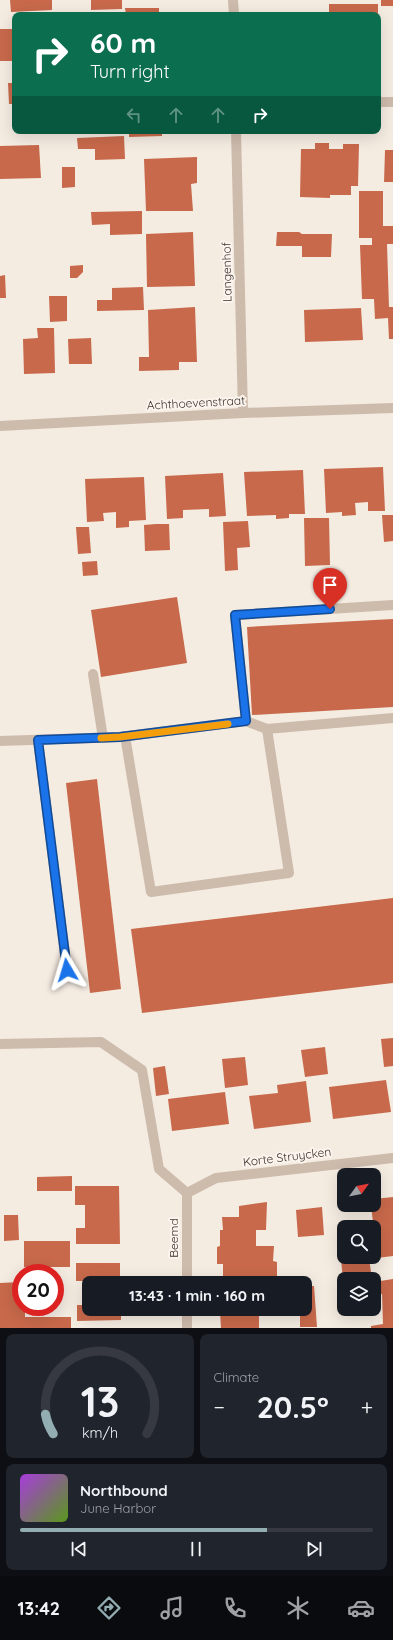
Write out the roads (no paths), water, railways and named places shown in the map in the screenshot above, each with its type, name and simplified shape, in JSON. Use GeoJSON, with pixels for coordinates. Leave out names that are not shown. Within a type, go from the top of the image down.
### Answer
{"type":"FeatureCollection","features":[{"type":"Feature","properties":{"kind":"street"},"geometry":{"type":"LineString","coordinates":[[233,0],[234,12]]}},
{"type":"Feature","properties":{"kind":"street"},"geometry":{"type":"LineString","coordinates":[[381,102],[393,102]]}},
{"type":"Feature","properties":{"kind":"street","name":"Langenhof"},"geometry":{"type":"LineString","coordinates":[[236,134],[243,413]]}},
{"type":"Feature","properties":{"kind":"street","name":"Achthoevenstraat"},"geometry":{"type":"LineString","coordinates":[[0,426],[243,413],[393,408]]}},
{"type":"Feature","properties":{"kind":"street"},"geometry":{"type":"LineString","coordinates":[[246,721],[235,615],[393,605]]}},
{"type":"Feature","properties":{"kind":"street"},"geometry":{"type":"LineString","coordinates":[[94,674],[103,738]]}},
{"type":"Feature","properties":{"kind":"street"},"geometry":{"type":"LineString","coordinates":[[0,741],[103,738],[246,721],[267,729],[393,718]]}},
{"type":"Feature","properties":{"kind":"street"},"geometry":{"type":"LineString","coordinates":[[126,736],[151,892],[289,872],[267,729]]}},
{"type":"Feature","properties":{"kind":"street"},"geometry":{"type":"LineString","coordinates":[[38,740],[67,970]]}},
{"type":"Feature","properties":{"kind":"street"},"geometry":{"type":"LineString","coordinates":[[0,1044],[101,1042],[142,1070],[159,1169],[187,1193]]}},
{"type":"Feature","properties":{"kind":"street","name":"Korte Struycken"},"geometry":{"type":"LineString","coordinates":[[187,1193],[216,1178],[393,1158]]}},
{"type":"Feature","properties":{"kind":"street","name":"Beemd"},"geometry":{"type":"LineString","coordinates":[[187,1193],[187,1276]]}},
{"type":"Feature","properties":{"kind":"street"},"geometry":{"type":"LineString","coordinates":[[187,1316],[187,1328]]}}]}
